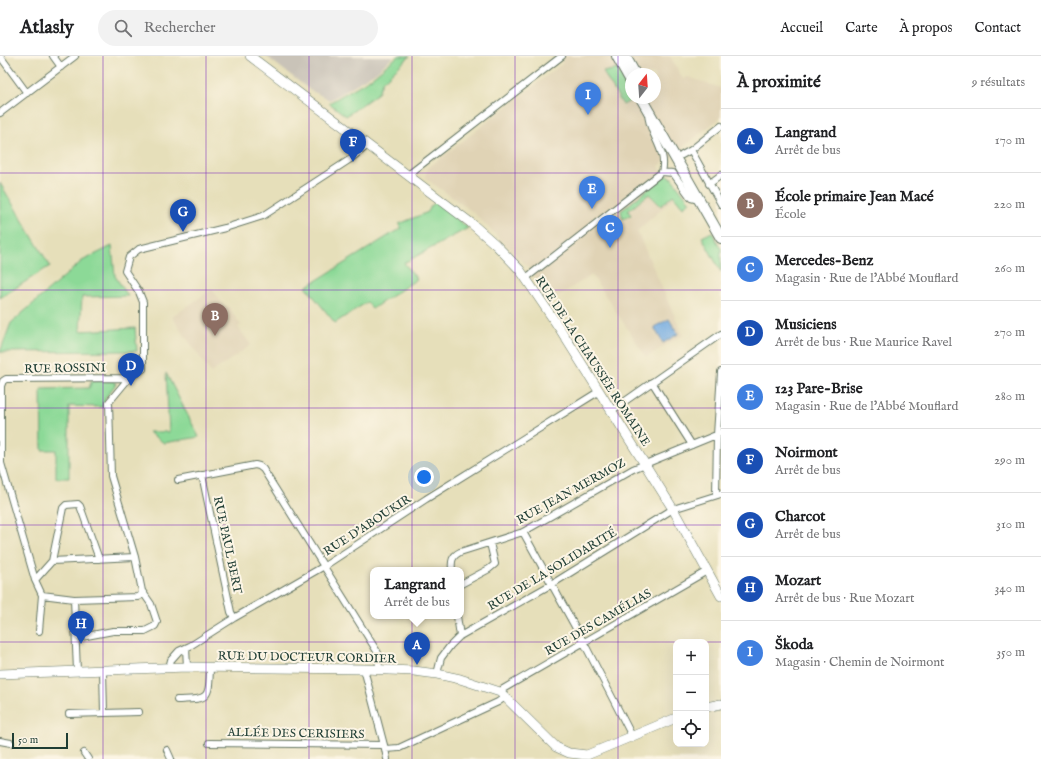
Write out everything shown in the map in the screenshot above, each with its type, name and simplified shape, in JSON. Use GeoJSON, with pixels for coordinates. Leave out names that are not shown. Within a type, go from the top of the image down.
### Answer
{"type":"FeatureCollection","features":[{"type":"Feature","properties":{"kind":"main road"},"geometry":{"type":"LineString","coordinates":[[617,56],[625,70]]}},
{"type":"Feature","properties":{"kind":"main road"},"geometry":{"type":"LineString","coordinates":[[625,56],[632,68]]}},
{"type":"Feature","properties":{"kind":"main road"},"geometry":{"type":"LineString","coordinates":[[645,104],[721,238]]}},
{"type":"Feature","properties":{"kind":"main road"},"geometry":{"type":"LineString","coordinates":[[652,104],[721,225]]}},
{"type":"Feature","properties":{"kind":"street"},"geometry":{"type":"LineString","coordinates":[[0,56],[26,93]]}},
{"type":"Feature","properties":{"kind":"street"},"geometry":{"type":"LineString","coordinates":[[53,56],[61,67]]}},
{"type":"Feature","properties":{"kind":"street"},"geometry":{"type":"LineString","coordinates":[[0,114],[75,56]]}},
{"type":"Feature","properties":{"kind":"street","name":"RUE DE LA CHAUSSÉE ROMAINE"},"geometry":{"type":"LineString","coordinates":[[250,56],[471,224],[491,241],[520,270],[560,329],[598,392],[611,410],[673,509],[721,596]]}},
{"type":"Feature","properties":{"kind":"street"},"geometry":{"type":"LineString","coordinates":[[408,175],[562,56]]}},
{"type":"Feature","properties":{"kind":"street"},"geometry":{"type":"LineString","coordinates":[[526,278],[662,172],[664,161],[662,152],[648,121],[648,109]]}},
{"type":"Feature","properties":{"kind":"street"},"geometry":{"type":"LineString","coordinates":[[682,155],[691,150],[721,126]]}},
{"type":"Feature","properties":{"kind":"street"},"geometry":{"type":"LineString","coordinates":[[76,638],[113,631],[145,631],[156,626],[157,622],[150,604],[142,591],[111,476],[109,402],[129,378],[143,369],[143,302],[139,292],[125,271],[129,257],[139,249],[225,228],[263,216],[349,160],[368,145]]}},
{"type":"Feature","properties":{"kind":"street"},"geometry":{"type":"LineString","coordinates":[[691,150],[721,204]]}},
{"type":"Feature","properties":{"kind":"street"},"geometry":{"type":"LineString","coordinates":[[662,172],[673,173],[691,198],[699,200]]}},
{"type":"Feature","properties":{"kind":"street"},"geometry":{"type":"LineString","coordinates":[[709,184],[721,175]]}},
{"type":"Feature","properties":{"kind":"street"},"geometry":{"type":"LineString","coordinates":[[611,410],[721,334]]}},
{"type":"Feature","properties":{"kind":"street"},"geometry":{"type":"LineString","coordinates":[[719,495],[721,372]]}},
{"type":"Feature","properties":{"kind":"street","name":"RUE ROSSINI"},"geometry":{"type":"LineString","coordinates":[[35,580],[1,463],[1,386],[3,381],[6,379],[129,378]]}},
{"type":"Feature","properties":{"kind":"street"},"geometry":{"type":"LineString","coordinates":[[652,382],[692,445]]}},
{"type":"Feature","properties":{"kind":"street","name":"RUE D'ABOUKIR"},"geometry":{"type":"LineString","coordinates":[[170,668],[171,660],[179,651],[323,566],[426,499],[598,392]]}},
{"type":"Feature","properties":{"kind":"street","name":"RUE JEAN MERMOZ"},"geometry":{"type":"LineString","coordinates":[[452,567],[452,559],[454,555],[523,532],[644,464],[719,434]]}},
{"type":"Feature","properties":{"kind":"street"},"geometry":{"type":"LineString","coordinates":[[178,480],[255,465],[260,466],[378,653],[379,670]]}},
{"type":"Feature","properties":{"kind":"street","name":"RUE PAUL BERT"},"geometry":{"type":"LineString","coordinates":[[202,476],[231,612],[234,618]]}},
{"type":"Feature","properties":{"kind":"street","name":"RUE DE LA SOLIDARITÉ"},"geometry":{"type":"LineString","coordinates":[[437,674],[441,658],[460,636],[552,584],[673,509],[719,495]]}},
{"type":"Feature","properties":{"kind":"street"},"geometry":{"type":"LineString","coordinates":[[39,631],[42,595],[35,580],[52,561],[63,508],[66,505],[78,504],[80,506],[99,559]]}},
{"type":"Feature","properties":{"kind":"street"},"geometry":{"type":"LineString","coordinates":[[523,532],[584,643],[632,736]]}},
{"type":"Feature","properties":{"kind":"street"},"geometry":{"type":"LineString","coordinates":[[464,582],[489,569],[495,564],[490,543]]}},
{"type":"Feature","properties":{"kind":"street"},"geometry":{"type":"LineString","coordinates":[[52,561],[134,557]]}},
{"type":"Feature","properties":{"kind":"street","name":"RUE DES CAMÉLIAS"},"geometry":{"type":"LineString","coordinates":[[384,747],[399,748],[498,702],[503,694],[503,688],[584,643],[707,571]]}},
{"type":"Feature","properties":{"kind":"street"},"geometry":{"type":"LineString","coordinates":[[42,595],[74,599],[138,597],[141,595],[142,591]]}},
{"type":"Feature","properties":{"kind":"street"},"geometry":{"type":"LineString","coordinates":[[74,599],[77,671]]}},
{"type":"Feature","properties":{"kind":"street"},"geometry":{"type":"LineString","coordinates":[[457,619],[460,636]]}},
{"type":"Feature","properties":{"kind":"street"},"geometry":{"type":"LineString","coordinates":[[186,648],[187,667]]}},
{"type":"Feature","properties":{"kind":"street","name":"RUE DU DOCTEUR CORDIER"},"geometry":{"type":"LineString","coordinates":[[0,674],[187,667],[364,669],[414,671],[437,674],[460,679],[503,694],[556,748],[569,756],[587,755],[673,719]]}},
{"type":"Feature","properties":{"kind":"street"},"geometry":{"type":"LineString","coordinates":[[177,700],[201,699],[207,696],[209,689],[210,667]]}},
{"type":"Feature","properties":{"kind":"street"},"geometry":{"type":"LineString","coordinates":[[364,669],[386,759]]}},
{"type":"Feature","properties":{"kind":"street"},"geometry":{"type":"LineString","coordinates":[[103,670],[104,713]]}},
{"type":"Feature","properties":{"kind":"street"},"geometry":{"type":"LineString","coordinates":[[709,706],[721,704]]}},
{"type":"Feature","properties":{"kind":"street"},"geometry":{"type":"LineString","coordinates":[[69,714],[139,712]]}},
{"type":"Feature","properties":{"kind":"street"},"geometry":{"type":"LineString","coordinates":[[0,741],[11,743]]}},
{"type":"Feature","properties":{"kind":"street","name":"ALLÉE DES CERISIERS"},"geometry":{"type":"LineString","coordinates":[[209,743],[384,747]]}},
{"type":"Feature","properties":{"kind":"street"},"geometry":{"type":"LineString","coordinates":[[168,750],[171,759]]}},
{"type":"Feature","properties":{"kind":"shaded area"},"geometry":{"type":"Polygon","coordinates":[[[266,56],[394,56],[376,72],[330,100],[310,90],[266,56]]]}},
{"type":"Feature","properties":{"kind":"shaded area"},"geometry":{"type":"Polygon","coordinates":[[[562,56],[670,56],[683,79],[688,77],[721,88],[721,117],[659,166],[675,197],[637,231],[683,335],[646,357],[592,275],[551,300],[529,268],[473,212],[428,180],[425,176],[428,168],[562,64],[562,56]]]}},
{"type":"Feature","properties":{"kind":"shaded area"},"geometry":{"type":"Polygon","coordinates":[[[212,289],[225,307],[228,306],[241,325],[238,327],[251,345],[211,373],[172,317],[212,289]]]}},
{"type":"Feature","properties":{"kind":"green space"},"geometry":{"type":"Polygon","coordinates":[[[398,56],[410,56],[382,82],[378,93],[349,114],[346,116],[329,103],[370,79],[398,56]]]}},
{"type":"Feature","properties":{"kind":"green space"},"geometry":{"type":"Polygon","coordinates":[[[618,69],[625,82],[625,104],[623,105],[603,72],[618,69]]]}},
{"type":"Feature","properties":{"kind":"green space"},"geometry":{"type":"Polygon","coordinates":[[[665,175],[670,176],[690,202],[683,207],[673,195],[661,206],[649,194],[628,211],[631,215],[623,219],[621,211],[665,175]]]}},
{"type":"Feature","properties":{"kind":"green space"},"geometry":{"type":"Polygon","coordinates":[[[0,183],[50,266],[0,298],[0,183]]]}},
{"type":"Feature","properties":{"kind":"green space"},"geometry":{"type":"Polygon","coordinates":[[[436,202],[468,228],[404,263],[417,279],[372,309],[367,302],[335,323],[306,287],[401,228],[399,224],[428,212],[431,206],[436,202]]]}},
{"type":"Feature","properties":{"kind":"green space"},"geometry":{"type":"Polygon","coordinates":[[[712,232],[721,249],[721,272],[702,237],[712,232]]]}},
{"type":"Feature","properties":{"kind":"green space"},"geometry":{"type":"Polygon","coordinates":[[[112,246],[115,276],[128,296],[82,297],[80,331],[135,328],[137,351],[0,352],[11,323],[82,261],[112,246]]]}},
{"type":"Feature","properties":{"kind":"green space"},"geometry":{"type":"Polygon","coordinates":[[[166,373],[199,437],[164,443],[148,432],[169,432],[166,373]]]}},
{"type":"Feature","properties":{"kind":"green space"},"geometry":{"type":"Polygon","coordinates":[[[92,380],[114,381],[116,384],[106,397],[103,407],[69,406],[69,478],[56,478],[56,450],[42,450],[41,389],[89,388],[92,380]]]}},
{"type":"Feature","properties":{"kind":"water"},"geometry":{"type":"Polygon","coordinates":[[[669,319],[678,334],[663,343],[654,327],[669,319]]]}},
{"type":"Feature","properties":{"kind":"place","name":"Škoda"},"geometry":{"type":"Point","coordinates":[588,115]}},
{"type":"Feature","properties":{"kind":"place","name":"Noirmont"},"geometry":{"type":"Point","coordinates":[353,162]}},
{"type":"Feature","properties":{"kind":"place","name":"123 Pare-Brise"},"geometry":{"type":"Point","coordinates":[592,209]}},
{"type":"Feature","properties":{"kind":"place","name":"Charcot"},"geometry":{"type":"Point","coordinates":[183,232]}},
{"type":"Feature","properties":{"kind":"place","name":"Mercedes-Benz"},"geometry":{"type":"Point","coordinates":[610,248]}},
{"type":"Feature","properties":{"kind":"place","name":"École primaire Jean Macé"},"geometry":{"type":"Point","coordinates":[215,336]}},
{"type":"Feature","properties":{"kind":"place","name":"Musiciens"},"geometry":{"type":"Point","coordinates":[131,386]}},
{"type":"Feature","properties":{"kind":"place","name":"Mozart"},"geometry":{"type":"Point","coordinates":[81,644]}},
{"type":"Feature","properties":{"kind":"place","name":"Langrand"},"geometry":{"type":"Point","coordinates":[417,665]}}]}
